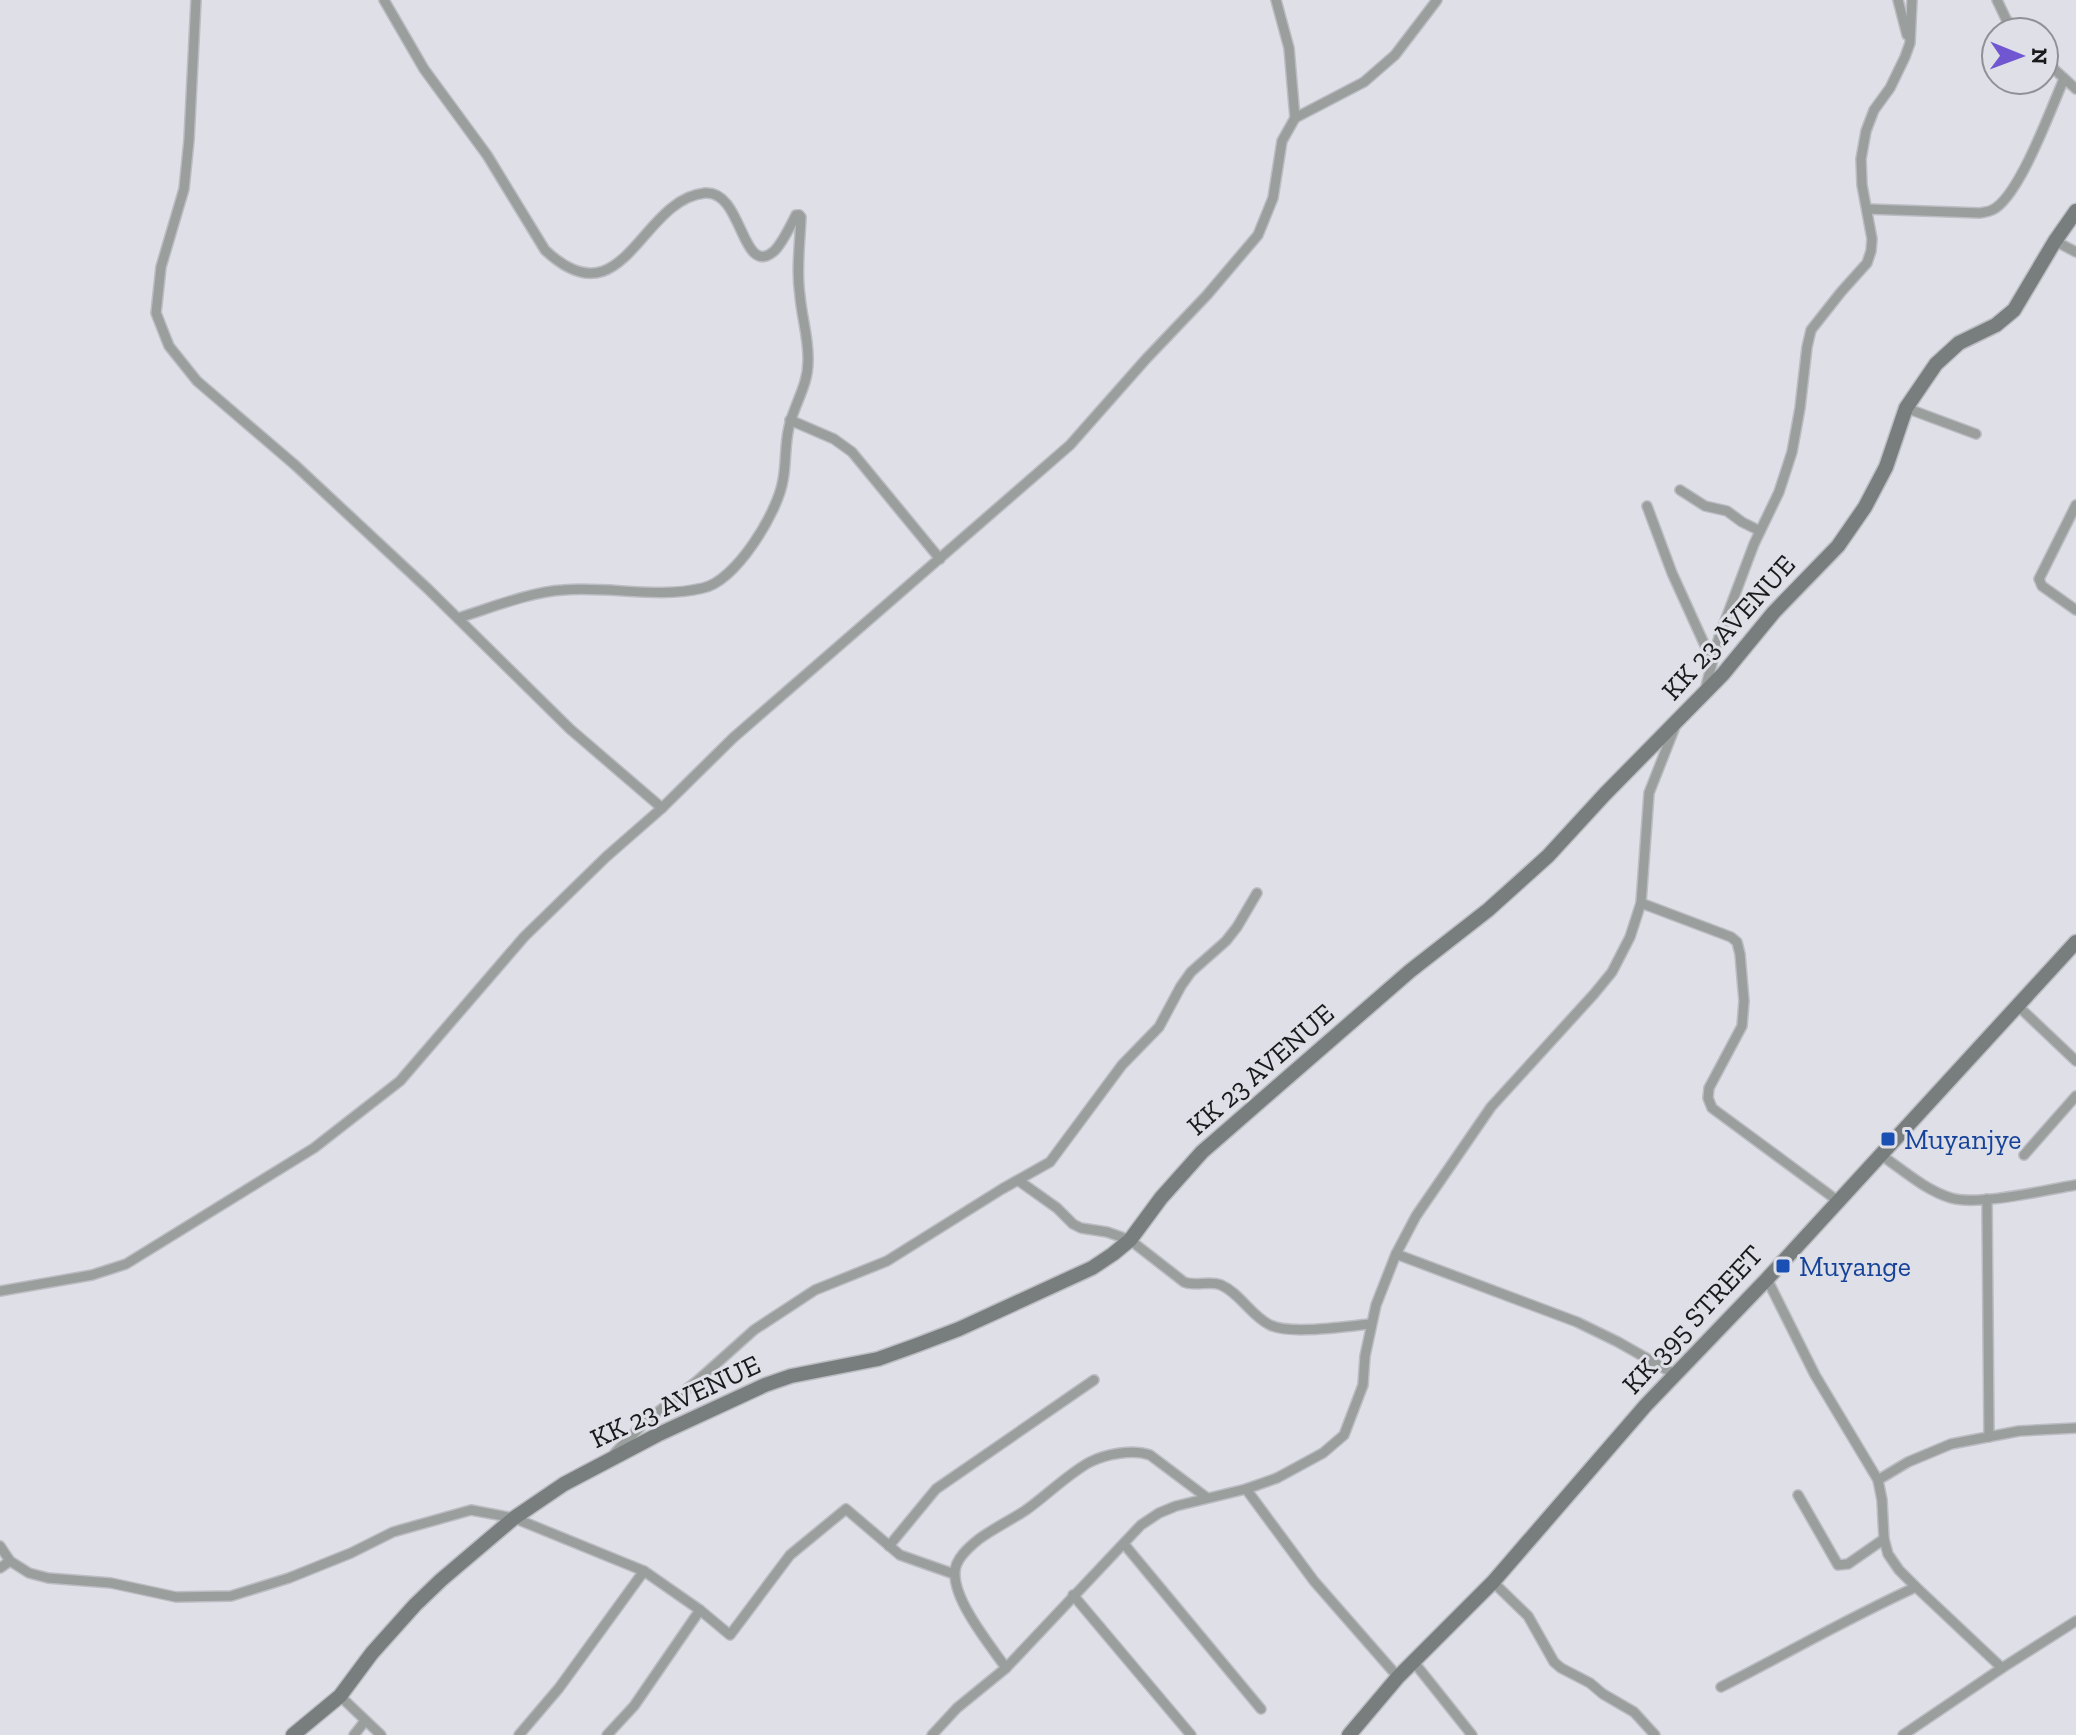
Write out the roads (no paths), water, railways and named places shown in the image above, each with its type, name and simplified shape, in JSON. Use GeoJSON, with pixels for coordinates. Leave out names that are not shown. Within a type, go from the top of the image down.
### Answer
{"type":"FeatureCollection","features":[{"type":"Feature","properties":{"kind":"main road","name":"KK 23 AVENUE"},"geometry":{"type":"LineString","coordinates":[[293,1735],[340,1696],[372,1653],[441,1580],[514,1518],[564,1484],[657,1435],[765,1385],[791,1376],[878,1359],[959,1329],[1092,1268],[1130,1240],[1161,1198],[1202,1152],[1548,856],[1723,674],[1774,612],[1838,546],[1865,507],[1886,467],[1906,408],[1936,364],[1959,343],[1996,325],[2014,310],[2076,211]]}},
{"type":"Feature","properties":{"kind":"main road","name":"KK 395 STREET"},"geometry":{"type":"LineString","coordinates":[[1349,1735],[1398,1677],[1493,1582],[1561,1500],[2076,942]]}},
{"type":"Feature","properties":{"kind":"street"},"geometry":{"type":"LineString","coordinates":[[196,0],[184,189],[161,267],[156,313],[169,346],[197,381],[295,465],[458,618],[570,729],[662,808]]}},
{"type":"Feature","properties":{"kind":"street"},"geometry":{"type":"LineString","coordinates":[[384,0],[424,69],[487,155],[545,250],[557,262],[581,273],[600,272],[619,264],[664,214],[688,197],[707,193],[719,195],[730,206],[751,251],[759,256],[775,251],[796,215],[801,217],[799,287],[809,345],[808,367],[802,394],[790,420],[778,501],[752,546],[724,578],[706,588],[661,593],[563,590],[534,595],[458,618]]}},
{"type":"Feature","properties":{"kind":"street"},"geometry":{"type":"LineString","coordinates":[[1276,0],[1289,48],[1295,118]]}},
{"type":"Feature","properties":{"kind":"street"},"geometry":{"type":"LineString","coordinates":[[0,1291],[92,1275],[126,1264],[314,1148],[400,1081],[524,937],[606,857],[662,808],[733,738],[1070,445],[1258,235],[1273,198],[1282,141],[1295,118],[1364,82],[1395,55],[1437,0]]}},
{"type":"Feature","properties":{"kind":"street"},"geometry":{"type":"LineString","coordinates":[[1898,0],[1910,43]]}},
{"type":"Feature","properties":{"kind":"street"},"geometry":{"type":"LineString","coordinates":[[1704,693],[1719,637],[1760,531],[1779,492],[1792,452],[1811,330],[1867,263],[1871,251],[1861,159],[1874,110],[1890,88],[1910,43],[1912,0]]}},
{"type":"Feature","properties":{"kind":"street"},"geometry":{"type":"LineString","coordinates":[[2060,75],[2076,89]]}},
{"type":"Feature","properties":{"kind":"street"},"geometry":{"type":"LineString","coordinates":[[1867,209],[1980,213],[1993,210],[2005,200],[2019,179],[2064,79]]}},
{"type":"Feature","properties":{"kind":"street"},"geometry":{"type":"LineString","coordinates":[[2055,241],[2076,252]]}},
{"type":"Feature","properties":{"kind":"street"},"geometry":{"type":"LineString","coordinates":[[1906,408],[1976,434]]}},
{"type":"Feature","properties":{"kind":"street"},"geometry":{"type":"LineString","coordinates":[[790,420],[834,439],[852,452],[940,559]]}},
{"type":"Feature","properties":{"kind":"street"},"geometry":{"type":"LineString","coordinates":[[1680,490],[1705,506],[1727,511],[1760,531]]}},
{"type":"Feature","properties":{"kind":"street"},"geometry":{"type":"LineString","coordinates":[[2076,505],[2039,579],[2042,586],[2076,610]]}},
{"type":"Feature","properties":{"kind":"street"},"geometry":{"type":"LineString","coordinates":[[1647,506],[1672,573],[1712,661]]}},
{"type":"Feature","properties":{"kind":"street"},"geometry":{"type":"LineString","coordinates":[[932,1735],[957,1708],[1006,1668],[1141,1525],[1176,1506],[1277,1478],[1323,1453],[1344,1435],[1363,1385],[1371,1324],[1396,1254],[1416,1216],[1491,1107],[1612,972],[1630,937],[1641,903],[1649,793],[1677,722]]}},
{"type":"Feature","properties":{"kind":"street"},"geometry":{"type":"LineString","coordinates":[[606,1462],[644,1423],[754,1330],[815,1290],[887,1261],[1050,1162],[1122,1065],[1159,1027],[1191,972],[1237,927],[1257,893]]}},
{"type":"Feature","properties":{"kind":"street"},"geometry":{"type":"LineString","coordinates":[[1641,903],[1737,942],[1744,1001],[1742,1026],[1709,1088],[1708,1098],[1712,1108],[1838,1201]]}},
{"type":"Feature","properties":{"kind":"street"},"geometry":{"type":"LineString","coordinates":[[2018,1006],[2076,1061]]}},
{"type":"Feature","properties":{"kind":"street"},"geometry":{"type":"LineString","coordinates":[[2024,1155],[2076,1096]]}},
{"type":"Feature","properties":{"kind":"street"},"geometry":{"type":"LineString","coordinates":[[1881,1155],[1934,1191],[1953,1199],[1987,1199],[2076,1185]]}},
{"type":"Feature","properties":{"kind":"street"},"geometry":{"type":"LineString","coordinates":[[1019,1181],[1057,1208],[1073,1224],[1130,1240],[1188,1285],[1214,1283],[1226,1287],[1270,1325],[1303,1329],[1371,1324]]}},
{"type":"Feature","properties":{"kind":"street"},"geometry":{"type":"LineString","coordinates":[[1987,1199],[1989,1437]]}},
{"type":"Feature","properties":{"kind":"street"},"geometry":{"type":"LineString","coordinates":[[1396,1254],[1577,1322],[1676,1375]]}},
{"type":"Feature","properties":{"kind":"street"},"geometry":{"type":"LineString","coordinates":[[1767,1279],[1815,1375],[1878,1480],[1888,1554],[1899,1570],[2002,1668]]}},
{"type":"Feature","properties":{"kind":"street"},"geometry":{"type":"LineString","coordinates":[[889,1546],[936,1489],[1094,1380]]}},
{"type":"Feature","properties":{"kind":"street"},"geometry":{"type":"LineString","coordinates":[[1878,1480],[1935,1449],[1951,1444],[2019,1431],[2076,1428]]}},
{"type":"Feature","properties":{"kind":"street"},"geometry":{"type":"LineString","coordinates":[[1006,1668],[970,1617],[954,1574],[956,1562],[978,1540],[1025,1511],[1089,1463],[1105,1457],[1134,1453],[1150,1455],[1206,1497]]}},
{"type":"Feature","properties":{"kind":"street"},"geometry":{"type":"LineString","coordinates":[[1246,1489],[1314,1581],[1398,1677]]}},
{"type":"Feature","properties":{"kind":"street"},"geometry":{"type":"LineString","coordinates":[[1798,1495],[1838,1565],[1848,1564],[1884,1539]]}},
{"type":"Feature","properties":{"kind":"street"},"geometry":{"type":"LineString","coordinates":[[0,1546],[10,1561],[29,1573],[48,1578],[111,1583],[176,1597],[231,1596],[289,1578],[393,1532],[471,1510],[514,1518],[644,1571],[730,1635],[790,1555],[846,1509],[900,1555],[954,1574]]}},
{"type":"Feature","properties":{"kind":"street"},"geometry":{"type":"LineString","coordinates":[[1124,1544],[1261,1709]]}},
{"type":"Feature","properties":{"kind":"street"},"geometry":{"type":"LineString","coordinates":[[0,1568],[10,1561]]}},
{"type":"Feature","properties":{"kind":"street"},"geometry":{"type":"LineString","coordinates":[[519,1735],[559,1688],[644,1571]]}},
{"type":"Feature","properties":{"kind":"street"},"geometry":{"type":"LineString","coordinates":[[1493,1582],[1528,1616],[1554,1662],[1634,1712],[1655,1735]]}},
{"type":"Feature","properties":{"kind":"street"},"geometry":{"type":"LineString","coordinates":[[1721,1687],[1916,1587]]}},
{"type":"Feature","properties":{"kind":"street"},"geometry":{"type":"LineString","coordinates":[[1073,1595],[1191,1735]]}},
{"type":"Feature","properties":{"kind":"street"},"geometry":{"type":"LineString","coordinates":[[607,1735],[634,1706],[700,1610]]}},
{"type":"Feature","properties":{"kind":"street"},"geometry":{"type":"LineString","coordinates":[[1903,1735],[2076,1621]]}},
{"type":"Feature","properties":{"kind":"street"},"geometry":{"type":"LineString","coordinates":[[1413,1661],[1472,1735]]}},
{"type":"Feature","properties":{"kind":"street"},"geometry":{"type":"LineString","coordinates":[[340,1696],[381,1735]]}},
{"type":"Feature","properties":{"kind":"street"},"geometry":{"type":"LineString","coordinates":[[354,1735],[365,1721]]}},
{"type":"Feature","properties":{"kind":"place","name":"Muyanjye"},"geometry":{"type":"Point","coordinates":[1888,1139]}},
{"type":"Feature","properties":{"kind":"place","name":"Muyange"},"geometry":{"type":"Point","coordinates":[1783,1266]}}]}
